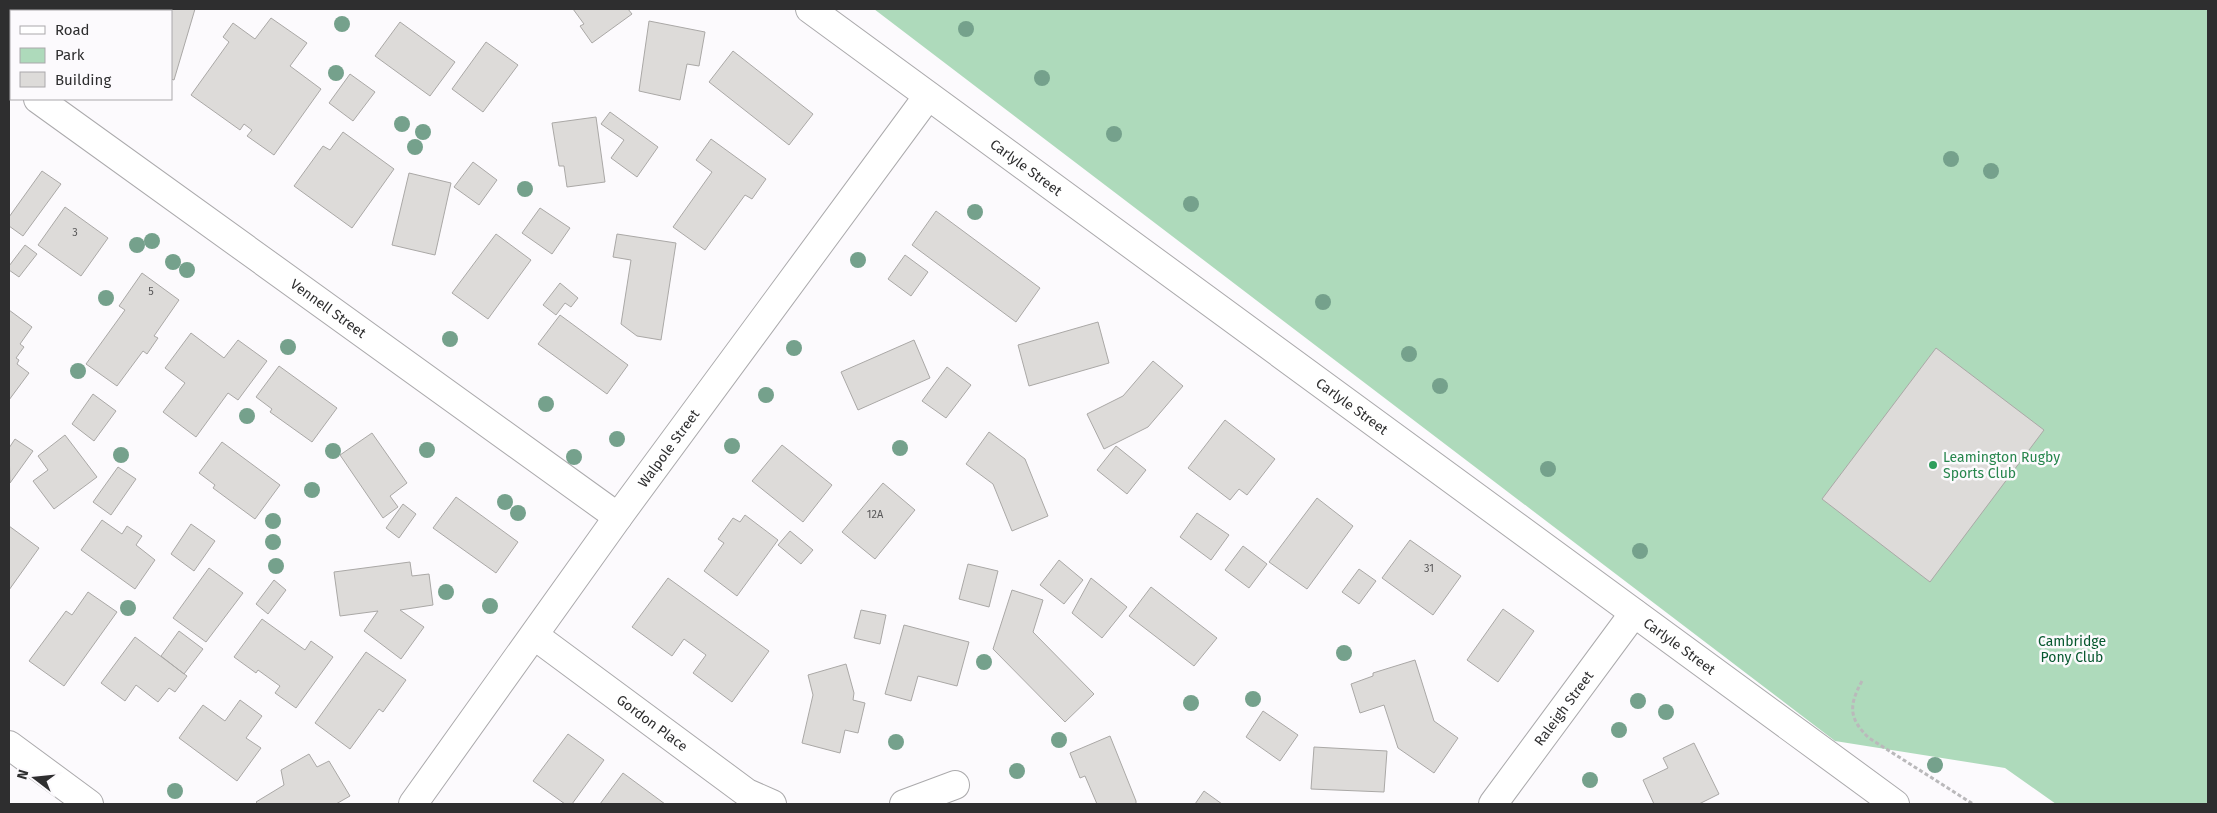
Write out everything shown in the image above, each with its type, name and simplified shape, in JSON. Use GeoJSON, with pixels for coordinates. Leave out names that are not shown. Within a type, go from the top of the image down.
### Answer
{"type":"FeatureCollection","features":[{"type":"Feature","properties":{"kind":"street","name":"Carlyle Street"},"geometry":{"type":"LineString","coordinates":[[810,9],[1895,804]]}},
{"type":"Feature","properties":{"kind":"street","name":"Walpole Street"},"geometry":{"type":"LineString","coordinates":[[414,804],[618,517],[928,96]]}},
{"type":"Feature","properties":{"kind":"street","name":"Vennell Street"},"geometry":{"type":"LineString","coordinates":[[39,100],[618,517]]}},
{"type":"Feature","properties":{"kind":"street","name":"Raleigh Street"},"geometry":{"type":"LineString","coordinates":[[1493,804],[1634,613]]}},
{"type":"Feature","properties":{"kind":"street","name":"Gordon Place"},"geometry":{"type":"LineString","coordinates":[[535,636],[747,793],[772,804]]}},
{"type":"Feature","properties":{"kind":"street"},"geometry":{"type":"LineString","coordinates":[[9,745],[89,804]]}},
{"type":"Feature","properties":{"kind":"street"},"geometry":{"type":"LineString","coordinates":[[904,804],[955,785]]}},
{"type":"Feature","properties":{"kind":"path"},"geometry":{"type":"LineString","coordinates":[[1862,681],[1855,696],[1854,719],[1869,738],[1973,804]]}},
{"type":"Feature","properties":{"kind":"path"},"geometry":{"type":"LineString","coordinates":[[1865,743],[1869,738]]}},
{"type":"Feature","properties":{"kind":"green space","name":"Cambridge Pony Club"},"geometry":{"type":"Polygon","coordinates":[[[874,9],[2208,9],[2208,804],[2056,804],[2005,768],[1835,741],[874,9]]]}},
{"type":"Feature","properties":{"kind":"building"},"geometry":{"type":"Polygon","coordinates":[[[195,9],[174,80],[172,79],[172,10],[152,10],[195,9]]]}},
{"type":"Feature","properties":{"kind":"building"},"geometry":{"type":"Polygon","coordinates":[[[573,9],[628,9],[632,14],[592,43],[580,26],[584,24],[573,9]]]}},
{"type":"Feature","properties":{"kind":"building"},"geometry":{"type":"Polygon","coordinates":[[[271,18],[307,43],[290,66],[321,89],[274,155],[247,136],[252,130],[244,124],[240,130],[191,95],[229,42],[223,37],[233,23],[255,39],[271,18]]]}},
{"type":"Feature","properties":{"kind":"building"},"geometry":{"type":"Polygon","coordinates":[[[649,21],[705,32],[699,66],[687,64],[680,100],[639,91],[649,21]]]}},
{"type":"Feature","properties":{"kind":"building"},"geometry":{"type":"Polygon","coordinates":[[[400,22],[455,62],[430,96],[375,56],[400,22]]]}},
{"type":"Feature","properties":{"kind":"building"},"geometry":{"type":"Polygon","coordinates":[[[486,42],[518,65],[483,112],[452,89],[486,42]]]}},
{"type":"Feature","properties":{"kind":"building"},"geometry":{"type":"Polygon","coordinates":[[[733,51],[813,114],[789,145],[709,82],[733,51]]]}},
{"type":"Feature","properties":{"kind":"building"},"geometry":{"type":"Polygon","coordinates":[[[350,74],[375,92],[353,121],[329,103],[350,74]]]}},
{"type":"Feature","properties":{"kind":"building"},"geometry":{"type":"Polygon","coordinates":[[[610,112],[658,147],[637,177],[611,158],[624,140],[601,124],[610,112]]]}},
{"type":"Feature","properties":{"kind":"building"},"geometry":{"type":"Polygon","coordinates":[[[596,117],[605,182],[567,187],[564,166],[559,166],[552,123],[596,117]]]}},
{"type":"Feature","properties":{"kind":"building"},"geometry":{"type":"Polygon","coordinates":[[[343,132],[394,169],[352,228],[294,186],[323,146],[330,150],[343,132]]]}},
{"type":"Feature","properties":{"kind":"building"},"geometry":{"type":"Polygon","coordinates":[[[711,139],[766,179],[752,199],[745,195],[705,250],[673,227],[712,172],[696,160],[711,139]]]}},
{"type":"Feature","properties":{"kind":"building"},"geometry":{"type":"Polygon","coordinates":[[[473,162],[497,180],[479,205],[454,187],[473,162]]]}},
{"type":"Feature","properties":{"kind":"building"},"geometry":{"type":"Polygon","coordinates":[[[42,171],[61,184],[23,236],[9,226],[9,217],[42,171]]]}},
{"type":"Feature","properties":{"kind":"building"},"geometry":{"type":"Polygon","coordinates":[[[409,173],[451,183],[435,255],[392,245],[409,173]]]}},
{"type":"Feature","properties":{"kind":"building"},"geometry":{"type":"Polygon","coordinates":[[[65,207],[108,238],[81,276],[38,245],[65,207]]]}},
{"type":"Feature","properties":{"kind":"building"},"geometry":{"type":"Polygon","coordinates":[[[540,208],[570,228],[552,254],[522,233],[540,208]]]}},
{"type":"Feature","properties":{"kind":"building"},"geometry":{"type":"Polygon","coordinates":[[[936,211],[1040,288],[1016,322],[912,245],[936,211]]]}},
{"type":"Feature","properties":{"kind":"building"},"geometry":{"type":"Polygon","coordinates":[[[496,234],[531,260],[488,319],[452,293],[496,234]]]}},
{"type":"Feature","properties":{"kind":"building"},"geometry":{"type":"Polygon","coordinates":[[[617,234],[676,243],[661,340],[637,336],[621,324],[631,260],[613,257],[617,234]]]}},
{"type":"Feature","properties":{"kind":"building"},"geometry":{"type":"Polygon","coordinates":[[[25,245],[37,254],[19,277],[9,270],[9,266],[25,245]]]}},
{"type":"Feature","properties":{"kind":"building"},"geometry":{"type":"Polygon","coordinates":[[[905,255],[928,272],[911,296],[888,279],[905,255]]]}},
{"type":"Feature","properties":{"kind":"building"},"geometry":{"type":"Polygon","coordinates":[[[142,273],[179,300],[154,336],[158,338],[147,354],[143,351],[117,386],[86,364],[125,310],[119,306],[142,273]]]}},
{"type":"Feature","properties":{"kind":"building"},"geometry":{"type":"Polygon","coordinates":[[[560,283],[578,298],[571,307],[565,303],[556,315],[543,305],[560,283]]]}},
{"type":"Feature","properties":{"kind":"building"},"geometry":{"type":"Polygon","coordinates":[[[9,310],[32,327],[20,344],[24,347],[16,358],[19,360],[17,364],[29,373],[9,400],[9,310]]]}},
{"type":"Feature","properties":{"kind":"building"},"geometry":{"type":"Polygon","coordinates":[[[560,315],[628,365],[607,394],[538,344],[560,315]]]}},
{"type":"Feature","properties":{"kind":"building"},"geometry":{"type":"Polygon","coordinates":[[[1098,322],[1109,363],[1029,386],[1018,345],[1098,322]]]}},
{"type":"Feature","properties":{"kind":"building"},"geometry":{"type":"Polygon","coordinates":[[[191,333],[224,358],[238,340],[267,361],[238,400],[228,393],[196,437],[163,412],[185,383],[165,368],[191,333]]]}},
{"type":"Feature","properties":{"kind":"building"},"geometry":{"type":"Polygon","coordinates":[[[914,340],[930,378],[858,410],[841,372],[914,340]]]}},
{"type":"Feature","properties":{"kind":"building","name":"Leamington Rugby Sports Club"},"geometry":{"type":"Polygon","coordinates":[[[1936,348],[2044,430],[1930,582],[1822,499],[1936,348]]]}},
{"type":"Feature","properties":{"kind":"building"},"geometry":{"type":"Polygon","coordinates":[[[1153,361],[1183,386],[1148,427],[1104,449],[1087,414],[1123,396],[1153,361]]]}},
{"type":"Feature","properties":{"kind":"building"},"geometry":{"type":"Polygon","coordinates":[[[279,366],[337,408],[312,442],[270,412],[272,409],[256,397],[279,366]]]}},
{"type":"Feature","properties":{"kind":"building"},"geometry":{"type":"Polygon","coordinates":[[[947,367],[971,385],[946,418],[922,401],[947,367]]]}},
{"type":"Feature","properties":{"kind":"building"},"geometry":{"type":"Polygon","coordinates":[[[93,394],[116,411],[94,441],[72,424],[93,394]]]}},
{"type":"Feature","properties":{"kind":"building"},"geometry":{"type":"Polygon","coordinates":[[[1225,420],[1275,459],[1247,495],[1239,489],[1230,500],[1188,468],[1225,420]]]}},
{"type":"Feature","properties":{"kind":"building"},"geometry":{"type":"Polygon","coordinates":[[[989,432],[1025,459],[1048,516],[1012,531],[993,484],[966,464],[989,432]]]}},
{"type":"Feature","properties":{"kind":"building"},"geometry":{"type":"Polygon","coordinates":[[[372,433],[407,483],[390,496],[398,507],[383,518],[340,455],[372,433]]]}},
{"type":"Feature","properties":{"kind":"building"},"geometry":{"type":"Polygon","coordinates":[[[65,435],[97,477],[54,509],[33,481],[48,470],[38,456],[65,435]]]}},
{"type":"Feature","properties":{"kind":"building"},"geometry":{"type":"Polygon","coordinates":[[[15,439],[33,451],[10,483],[9,448],[15,439]]]}},
{"type":"Feature","properties":{"kind":"building"},"geometry":{"type":"Polygon","coordinates":[[[222,442],[280,485],[255,519],[213,488],[215,485],[199,473],[222,442]]]}},
{"type":"Feature","properties":{"kind":"building"},"geometry":{"type":"Polygon","coordinates":[[[782,445],[832,485],[803,522],[752,481],[782,445]]]}},
{"type":"Feature","properties":{"kind":"building"},"geometry":{"type":"Polygon","coordinates":[[[1116,446],[1146,470],[1127,494],[1097,470],[1116,446]]]}},
{"type":"Feature","properties":{"kind":"building"},"geometry":{"type":"Polygon","coordinates":[[[118,467],[136,479],[111,515],[93,502],[118,467]]]}},
{"type":"Feature","properties":{"kind":"building"},"geometry":{"type":"Polygon","coordinates":[[[883,483],[915,510],[875,559],[842,532],[883,483]]]}},
{"type":"Feature","properties":{"kind":"building"},"geometry":{"type":"Polygon","coordinates":[[[456,497],[518,542],[496,573],[433,528],[456,497]]]}},
{"type":"Feature","properties":{"kind":"building"},"geometry":{"type":"Polygon","coordinates":[[[1317,498],[1353,526],[1307,589],[1269,562],[1317,498]]]}},
{"type":"Feature","properties":{"kind":"building"},"geometry":{"type":"Polygon","coordinates":[[[403,504],[416,514],[399,538],[386,528],[403,504]]]}},
{"type":"Feature","properties":{"kind":"building"},"geometry":{"type":"Polygon","coordinates":[[[1197,513],[1229,535],[1211,560],[1180,537],[1197,513]]]}},
{"type":"Feature","properties":{"kind":"building"},"geometry":{"type":"Polygon","coordinates":[[[745,515],[778,540],[737,596],[704,571],[724,543],[718,539],[733,518],[740,522],[745,515]]]}},
{"type":"Feature","properties":{"kind":"building"},"geometry":{"type":"Polygon","coordinates":[[[102,520],[122,534],[127,526],[142,536],[136,545],[155,560],[135,589],[81,550],[102,520]]]}},
{"type":"Feature","properties":{"kind":"building"},"geometry":{"type":"Polygon","coordinates":[[[191,524],[215,541],[194,571],[171,554],[191,524]]]}},
{"type":"Feature","properties":{"kind":"building"},"geometry":{"type":"Polygon","coordinates":[[[9,526],[39,548],[9,590],[9,526]]]}},
{"type":"Feature","properties":{"kind":"building"},"geometry":{"type":"Polygon","coordinates":[[[790,531],[813,550],[801,564],[778,545],[790,531]]]}},
{"type":"Feature","properties":{"kind":"building"},"geometry":{"type":"Polygon","coordinates":[[[1410,540],[1461,576],[1433,615],[1382,578],[1410,540]]]}},
{"type":"Feature","properties":{"kind":"building"},"geometry":{"type":"Polygon","coordinates":[[[1243,546],[1267,564],[1249,588],[1225,570],[1243,546]]]}},
{"type":"Feature","properties":{"kind":"building"},"geometry":{"type":"Polygon","coordinates":[[[1059,560],[1083,580],[1064,604],[1040,585],[1059,560]]]}},
{"type":"Feature","properties":{"kind":"building"},"geometry":{"type":"Polygon","coordinates":[[[410,562],[412,576],[429,574],[433,605],[400,610],[424,627],[401,659],[364,631],[378,611],[340,616],[334,572],[410,562]]]}},
{"type":"Feature","properties":{"kind":"building"},"geometry":{"type":"Polygon","coordinates":[[[968,564],[998,571],[989,607],[959,599],[968,564]]]}},
{"type":"Feature","properties":{"kind":"building"},"geometry":{"type":"Polygon","coordinates":[[[209,568],[243,593],[206,642],[173,618],[209,568]]]}},
{"type":"Feature","properties":{"kind":"building"},"geometry":{"type":"Polygon","coordinates":[[[1359,569],[1376,581],[1359,604],[1342,592],[1359,569]]]}},
{"type":"Feature","properties":{"kind":"building"},"geometry":{"type":"Polygon","coordinates":[[[668,578],[769,651],[732,702],[693,673],[706,655],[684,639],[672,656],[632,627],[668,578]]]}},
{"type":"Feature","properties":{"kind":"building"},"geometry":{"type":"Polygon","coordinates":[[[1091,578],[1127,607],[1102,638],[1072,613],[1091,578]]]}},
{"type":"Feature","properties":{"kind":"building"},"geometry":{"type":"Polygon","coordinates":[[[274,580],[286,590],[268,614],[256,604],[274,580]]]}},
{"type":"Feature","properties":{"kind":"building"},"geometry":{"type":"Polygon","coordinates":[[[1151,587],[1217,638],[1194,666],[1129,616],[1151,587]]]}},
{"type":"Feature","properties":{"kind":"building"},"geometry":{"type":"Polygon","coordinates":[[[1012,590],[1043,600],[1033,632],[1094,694],[1065,722],[993,649],[1012,590]]]}},
{"type":"Feature","properties":{"kind":"building"},"geometry":{"type":"Polygon","coordinates":[[[88,592],[117,612],[64,686],[29,661],[66,611],[72,615],[88,592]]]}},
{"type":"Feature","properties":{"kind":"building"},"geometry":{"type":"Polygon","coordinates":[[[1503,609],[1534,631],[1498,682],[1467,660],[1503,609]]]}},
{"type":"Feature","properties":{"kind":"building"},"geometry":{"type":"Polygon","coordinates":[[[861,610],[886,615],[880,644],[854,638],[861,610]]]}},
{"type":"Feature","properties":{"kind":"building"},"geometry":{"type":"Polygon","coordinates":[[[262,619],[305,650],[311,641],[333,657],[296,708],[275,693],[280,686],[258,670],[256,673],[234,657],[262,619]]]}},
{"type":"Feature","properties":{"kind":"building"},"geometry":{"type":"Polygon","coordinates":[[[904,625],[969,642],[957,686],[918,676],[911,701],[885,694],[904,625]]]}},
{"type":"Feature","properties":{"kind":"building"},"geometry":{"type":"Polygon","coordinates":[[[179,631],[203,649],[184,674],[161,656],[179,631]]]}},
{"type":"Feature","properties":{"kind":"building"},"geometry":{"type":"Polygon","coordinates":[[[135,637],[187,676],[175,692],[169,688],[158,702],[136,685],[125,701],[101,683],[135,637]]]}},
{"type":"Feature","properties":{"kind":"building"},"geometry":{"type":"Polygon","coordinates":[[[366,652],[406,680],[383,712],[379,709],[350,749],[315,723],[366,652]]]}},
{"type":"Feature","properties":{"kind":"building"},"geometry":{"type":"Polygon","coordinates":[[[1415,660],[1434,721],[1458,738],[1434,773],[1398,748],[1384,705],[1360,713],[1351,684],[1373,676],[1373,673],[1415,660]]]}},
{"type":"Feature","properties":{"kind":"building"},"geometry":{"type":"Polygon","coordinates":[[[846,664],[854,693],[853,700],[865,703],[858,733],[845,730],[840,753],[802,743],[813,695],[808,675],[846,664]]]}},
{"type":"Feature","properties":{"kind":"building"},"geometry":{"type":"Polygon","coordinates":[[[240,700],[262,716],[246,738],[261,748],[237,781],[179,738],[203,705],[225,721],[240,700]]]}},
{"type":"Feature","properties":{"kind":"building"},"geometry":{"type":"Polygon","coordinates":[[[1263,711],[1298,735],[1280,761],[1246,737],[1263,711]]]}},
{"type":"Feature","properties":{"kind":"building"},"geometry":{"type":"Polygon","coordinates":[[[568,734],[604,760],[572,804],[565,804],[533,781],[568,734]]]}},
{"type":"Feature","properties":{"kind":"building"},"geometry":{"type":"Polygon","coordinates":[[[1110,736],[1136,804],[1097,804],[1085,776],[1080,778],[1070,753],[1110,736]]]}},
{"type":"Feature","properties":{"kind":"building"},"geometry":{"type":"Polygon","coordinates":[[[1694,743],[1719,794],[1699,804],[1654,804],[1643,780],[1668,768],[1663,758],[1694,743]]]}},
{"type":"Feature","properties":{"kind":"building"},"geometry":{"type":"Polygon","coordinates":[[[1314,747],[1387,751],[1384,792],[1311,789],[1314,747]]]}},
{"type":"Feature","properties":{"kind":"building"},"geometry":{"type":"Polygon","coordinates":[[[309,754],[317,767],[329,761],[350,796],[336,804],[258,804],[256,802],[284,785],[281,770],[309,754]]]}},
{"type":"Feature","properties":{"kind":"building"},"geometry":{"type":"Polygon","coordinates":[[[623,773],[665,804],[600,804],[623,773]]]}},
{"type":"Feature","properties":{"kind":"building"},"geometry":{"type":"Polygon","coordinates":[[[1204,791],[1222,804],[1195,804],[1204,791]]]}},
{"type":"Feature","properties":{"kind":"place","name":"Leamington Rugby Sports Club"},"geometry":{"type":"Point","coordinates":[1933,465]}}]}
